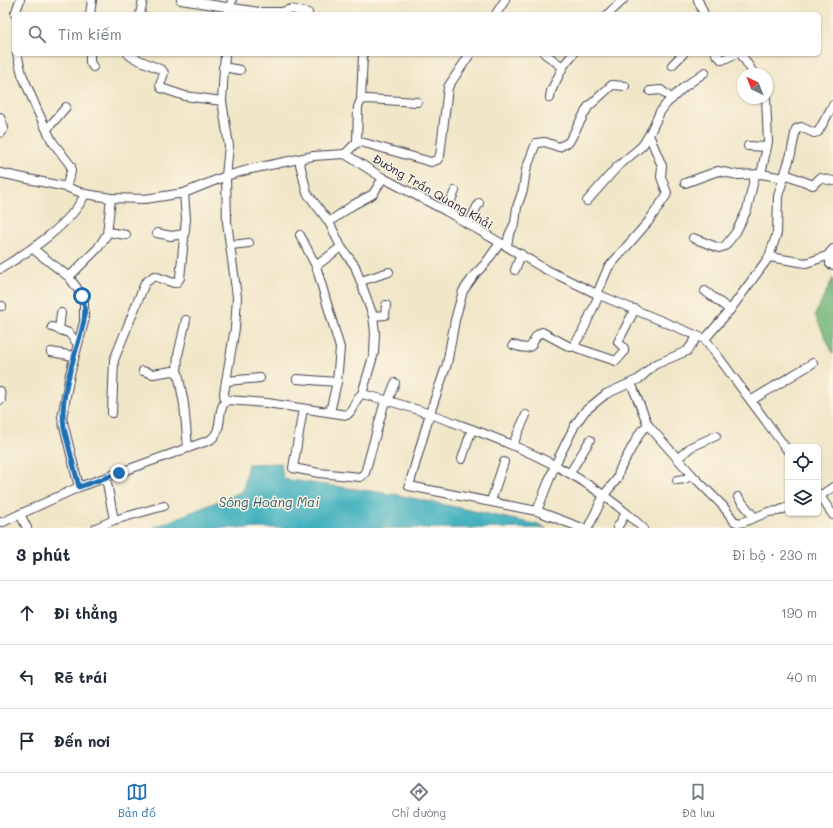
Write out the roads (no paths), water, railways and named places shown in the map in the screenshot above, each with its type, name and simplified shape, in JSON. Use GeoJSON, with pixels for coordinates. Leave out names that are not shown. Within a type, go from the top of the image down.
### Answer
{"type":"FeatureCollection","features":[{"type":"Feature","properties":{"kind":"street"},"geometry":{"type":"LineString","coordinates":[[16,12],[20,0]]}},
{"type":"Feature","properties":{"kind":"street"},"geometry":{"type":"LineString","coordinates":[[90,12],[92,0]]}},
{"type":"Feature","properties":{"kind":"street"},"geometry":{"type":"LineString","coordinates":[[140,12],[143,0]]}},
{"type":"Feature","properties":{"kind":"street"},"geometry":{"type":"LineString","coordinates":[[181,0],[264,12],[282,12],[291,9],[301,12]]}},
{"type":"Feature","properties":{"kind":"street"},"geometry":{"type":"LineString","coordinates":[[497,12],[504,0]]}},
{"type":"Feature","properties":{"kind":"street"},"geometry":{"type":"LineString","coordinates":[[610,12],[621,0]]}},
{"type":"Feature","properties":{"kind":"street"},"geometry":{"type":"LineString","coordinates":[[698,0],[703,12]]}},
{"type":"Feature","properties":{"kind":"street"},"geometry":{"type":"LineString","coordinates":[[18,56],[27,86],[38,112],[48,128],[52,141],[71,166],[71,172],[66,187]]}},
{"type":"Feature","properties":{"kind":"street"},"geometry":{"type":"LineString","coordinates":[[90,56],[90,62],[93,67]]}},
{"type":"Feature","properties":{"kind":"street"},"geometry":{"type":"LineString","coordinates":[[130,56],[162,70],[164,73],[160,85],[161,88],[184,96],[222,101]]}},
{"type":"Feature","properties":{"kind":"street"},"geometry":{"type":"LineString","coordinates":[[0,522],[79,487],[210,440],[217,434],[224,402],[237,297],[227,222],[226,176],[229,146],[222,101],[224,56]]}},
{"type":"Feature","properties":{"kind":"street"},"geometry":{"type":"LineString","coordinates":[[0,174],[66,187],[85,194],[111,198],[145,199],[184,193],[226,176],[252,168],[299,160],[313,156],[345,154],[357,142],[358,107],[361,100],[364,56]]}},
{"type":"Feature","properties":{"kind":"street"},"geometry":{"type":"LineString","coordinates":[[357,142],[431,162],[437,160],[440,156],[448,87],[469,56]]}},
{"type":"Feature","properties":{"kind":"street"},"geometry":{"type":"LineString","coordinates":[[548,56],[560,65],[564,65]]}},
{"type":"Feature","properties":{"kind":"street"},"geometry":{"type":"LineString","coordinates":[[550,98],[551,91],[564,65],[571,56]]}},
{"type":"Feature","properties":{"kind":"street"},"geometry":{"type":"LineString","coordinates":[[672,65],[681,56]]}},
{"type":"Feature","properties":{"kind":"street"},"geometry":{"type":"LineString","coordinates":[[718,56],[722,60],[731,56]]}},
{"type":"Feature","properties":{"kind":"street"},"geometry":{"type":"LineString","coordinates":[[742,56],[750,68]]}},
{"type":"Feature","properties":{"kind":"street"},"geometry":{"type":"LineString","coordinates":[[223,67],[240,70]]}},
{"type":"Feature","properties":{"kind":"street"},"geometry":{"type":"LineString","coordinates":[[587,201],[617,167],[642,146],[660,112],[684,87],[704,72]]}},
{"type":"Feature","properties":{"kind":"street"},"geometry":{"type":"LineString","coordinates":[[582,528],[537,511],[408,486],[447,364],[462,291],[476,273],[503,244],[515,223],[517,207],[523,190],[526,170],[536,143],[545,142],[559,147],[567,143],[591,104],[612,85],[625,86]]}},
{"type":"Feature","properties":{"kind":"street"},"geometry":{"type":"LineString","coordinates":[[650,90],[661,90],[672,99]]}},
{"type":"Feature","properties":{"kind":"street"},"geometry":{"type":"LineString","coordinates":[[361,100],[367,98],[417,102]]}},
{"type":"Feature","properties":{"kind":"street"},"geometry":{"type":"LineString","coordinates":[[693,238],[719,248],[725,246],[736,232],[748,210],[766,146],[768,131],[766,104]]}},
{"type":"Feature","properties":{"kind":"street"},"geometry":{"type":"LineString","coordinates":[[537,511],[555,464],[575,425],[585,411],[606,394],[639,379],[654,365],[687,351],[730,310],[768,257],[777,233],[778,196],[796,129],[801,127],[814,133],[818,132],[833,105]]}},
{"type":"Feature","properties":{"kind":"street"},"geometry":{"type":"LineString","coordinates":[[48,128],[66,107]]}},
{"type":"Feature","properties":{"kind":"street"},"geometry":{"type":"LineString","coordinates":[[0,117],[4,128],[0,133]]}},
{"type":"Feature","properties":{"kind":"street"},"geometry":{"type":"LineString","coordinates":[[575,346],[575,343],[582,333],[608,268],[648,222],[667,194],[661,177],[662,166],[649,135]]}},
{"type":"Feature","properties":{"kind":"street"},"geometry":{"type":"LineString","coordinates":[[748,146],[766,146]]}},
{"type":"Feature","properties":{"kind":"street","name":"Đường Trần Quang Khải"},"geometry":{"type":"LineString","coordinates":[[345,154],[383,178],[598,295],[702,337],[752,400],[785,447]]}},
{"type":"Feature","properties":{"kind":"street"},"geometry":{"type":"LineString","coordinates":[[224,402],[231,399],[347,415],[351,412],[358,396],[362,394],[374,353],[375,333],[373,316],[355,266],[341,247],[329,222],[307,193],[299,160]]}},
{"type":"Feature","properties":{"kind":"street"},"geometry":{"type":"LineString","coordinates":[[685,183],[718,171],[738,175],[784,176],[813,185],[820,178],[833,181]]}},
{"type":"Feature","properties":{"kind":"street"},"geometry":{"type":"LineString","coordinates":[[329,222],[352,204],[373,194],[383,178]]}},
{"type":"Feature","properties":{"kind":"street"},"geometry":{"type":"LineString","coordinates":[[446,211],[455,191]]}},
{"type":"Feature","properties":{"kind":"street"},"geometry":{"type":"LineString","coordinates":[[112,413],[114,360],[145,282],[158,276],[174,283],[179,281],[184,256],[186,219],[184,193]]}},
{"type":"Feature","properties":{"kind":"street"},"geometry":{"type":"LineString","coordinates":[[0,269],[44,241],[78,206],[85,194]]}},
{"type":"Feature","properties":{"kind":"street"},"geometry":{"type":"LineString","coordinates":[[69,277],[98,248],[108,232],[111,198]]}},
{"type":"Feature","properties":{"kind":"street"},"geometry":{"type":"LineString","coordinates":[[468,224],[479,203]]}},
{"type":"Feature","properties":{"kind":"street"},"geometry":{"type":"LineString","coordinates":[[108,232],[126,235]]}},
{"type":"Feature","properties":{"kind":"street"},"geometry":{"type":"LineString","coordinates":[[157,233],[171,236],[184,234]]}},
{"type":"Feature","properties":{"kind":"street"},"geometry":{"type":"LineString","coordinates":[[300,235],[316,266],[339,343],[340,354],[337,382],[330,412]]}},
{"type":"Feature","properties":{"kind":"street"},"geometry":{"type":"LineString","coordinates":[[231,245],[249,243]]}},
{"type":"Feature","properties":{"kind":"street"},"geometry":{"type":"LineString","coordinates":[[316,266],[341,247]]}},
{"type":"Feature","properties":{"kind":"street"},"geometry":{"type":"LineString","coordinates":[[33,249],[69,277],[82,296],[85,309],[84,322],[74,356],[62,418],[79,487]]}},
{"type":"Feature","properties":{"kind":"street"},"geometry":{"type":"LineString","coordinates":[[768,257],[806,263],[831,251]]}},
{"type":"Feature","properties":{"kind":"street"},"geometry":{"type":"LineString","coordinates":[[831,251],[830,264],[833,265]]}},
{"type":"Feature","properties":{"kind":"street"},"geometry":{"type":"LineString","coordinates":[[515,270],[521,254]]}},
{"type":"Feature","properties":{"kind":"street"},"geometry":{"type":"LineString","coordinates":[[361,281],[389,272]]}},
{"type":"Feature","properties":{"kind":"street"},"geometry":{"type":"LineString","coordinates":[[705,291],[730,310]]}},
{"type":"Feature","properties":{"kind":"street"},"geometry":{"type":"LineString","coordinates":[[373,316],[385,315],[386,305]]}},
{"type":"Feature","properties":{"kind":"street"},"geometry":{"type":"LineString","coordinates":[[513,345],[524,349],[528,348],[533,345],[537,335],[542,332],[570,347],[575,346],[616,361],[624,352],[624,348],[618,342],[635,309]]}},
{"type":"Feature","properties":{"kind":"street"},"geometry":{"type":"LineString","coordinates":[[61,313],[55,329],[71,335],[77,343]]}},
{"type":"Feature","properties":{"kind":"street"},"geometry":{"type":"LineString","coordinates":[[186,320],[178,355],[177,372],[184,404],[188,448]]}},
{"type":"Feature","properties":{"kind":"street"},"geometry":{"type":"LineString","coordinates":[[51,352],[74,356]]}},
{"type":"Feature","properties":{"kind":"street"},"geometry":{"type":"LineString","coordinates":[[752,400],[813,363]]}},
{"type":"Feature","properties":{"kind":"street"},"geometry":{"type":"LineString","coordinates":[[143,372],[153,374],[172,371],[177,372]]}},
{"type":"Feature","properties":{"kind":"street"},"geometry":{"type":"LineString","coordinates":[[226,381],[260,378]]}},
{"type":"Feature","properties":{"kind":"street"},"geometry":{"type":"LineString","coordinates":[[297,379],[337,382]]}},
{"type":"Feature","properties":{"kind":"street"},"geometry":{"type":"LineString","coordinates":[[303,409],[293,468],[319,473],[360,477],[365,474],[387,401],[395,383]]}},
{"type":"Feature","properties":{"kind":"street"},"geometry":{"type":"LineString","coordinates":[[630,383],[648,425],[677,459],[723,506],[734,521],[739,523],[785,508]]}},
{"type":"Feature","properties":{"kind":"street"},"geometry":{"type":"LineString","coordinates":[[362,394],[430,414],[513,444],[555,464],[570,473],[604,495],[644,528]]}},
{"type":"Feature","properties":{"kind":"street"},"geometry":{"type":"LineString","coordinates":[[513,444],[526,415]]}},
{"type":"Feature","properties":{"kind":"street"},"geometry":{"type":"LineString","coordinates":[[588,528],[604,495],[617,479],[620,469],[641,431],[648,425]]}},
{"type":"Feature","properties":{"kind":"street"},"geometry":{"type":"LineString","coordinates":[[462,459],[472,429]]}},
{"type":"Feature","properties":{"kind":"street"},"geometry":{"type":"LineString","coordinates":[[677,459],[697,443],[716,436]]}},
{"type":"Feature","properties":{"kind":"street"},"geometry":{"type":"LineString","coordinates":[[570,473],[590,440]]}},
{"type":"Feature","properties":{"kind":"street"},"geometry":{"type":"LineString","coordinates":[[490,501],[504,462]]}},
{"type":"Feature","properties":{"kind":"street"},"geometry":{"type":"LineString","coordinates":[[677,480],[685,479],[692,475]]}},
{"type":"Feature","properties":{"kind":"street"},"geometry":{"type":"LineString","coordinates":[[106,478],[114,520]]}},
{"type":"Feature","properties":{"kind":"street"},"geometry":{"type":"LineString","coordinates":[[821,493],[833,488]]}},
{"type":"Feature","properties":{"kind":"street"},"geometry":{"type":"LineString","coordinates":[[738,497],[754,517]]}},
{"type":"Feature","properties":{"kind":"street"},"geometry":{"type":"LineString","coordinates":[[821,497],[833,515]]}},
{"type":"Feature","properties":{"kind":"street"},"geometry":{"type":"LineString","coordinates":[[96,528],[114,520],[164,506]]}},
{"type":"Feature","properties":{"kind":"street"},"geometry":{"type":"LineString","coordinates":[[617,528],[626,513]]}},
{"type":"Feature","properties":{"kind":"street"},"geometry":{"type":"LineString","coordinates":[[20,514],[27,528]]}},
{"type":"Feature","properties":{"kind":"water","name":"Sông Hoàng Mai"},"geometry":{"type":"Polygon","coordinates":[[[281,463],[283,479],[398,495],[535,524],[546,528],[153,528],[243,491],[248,464],[281,463]]]}}]}
